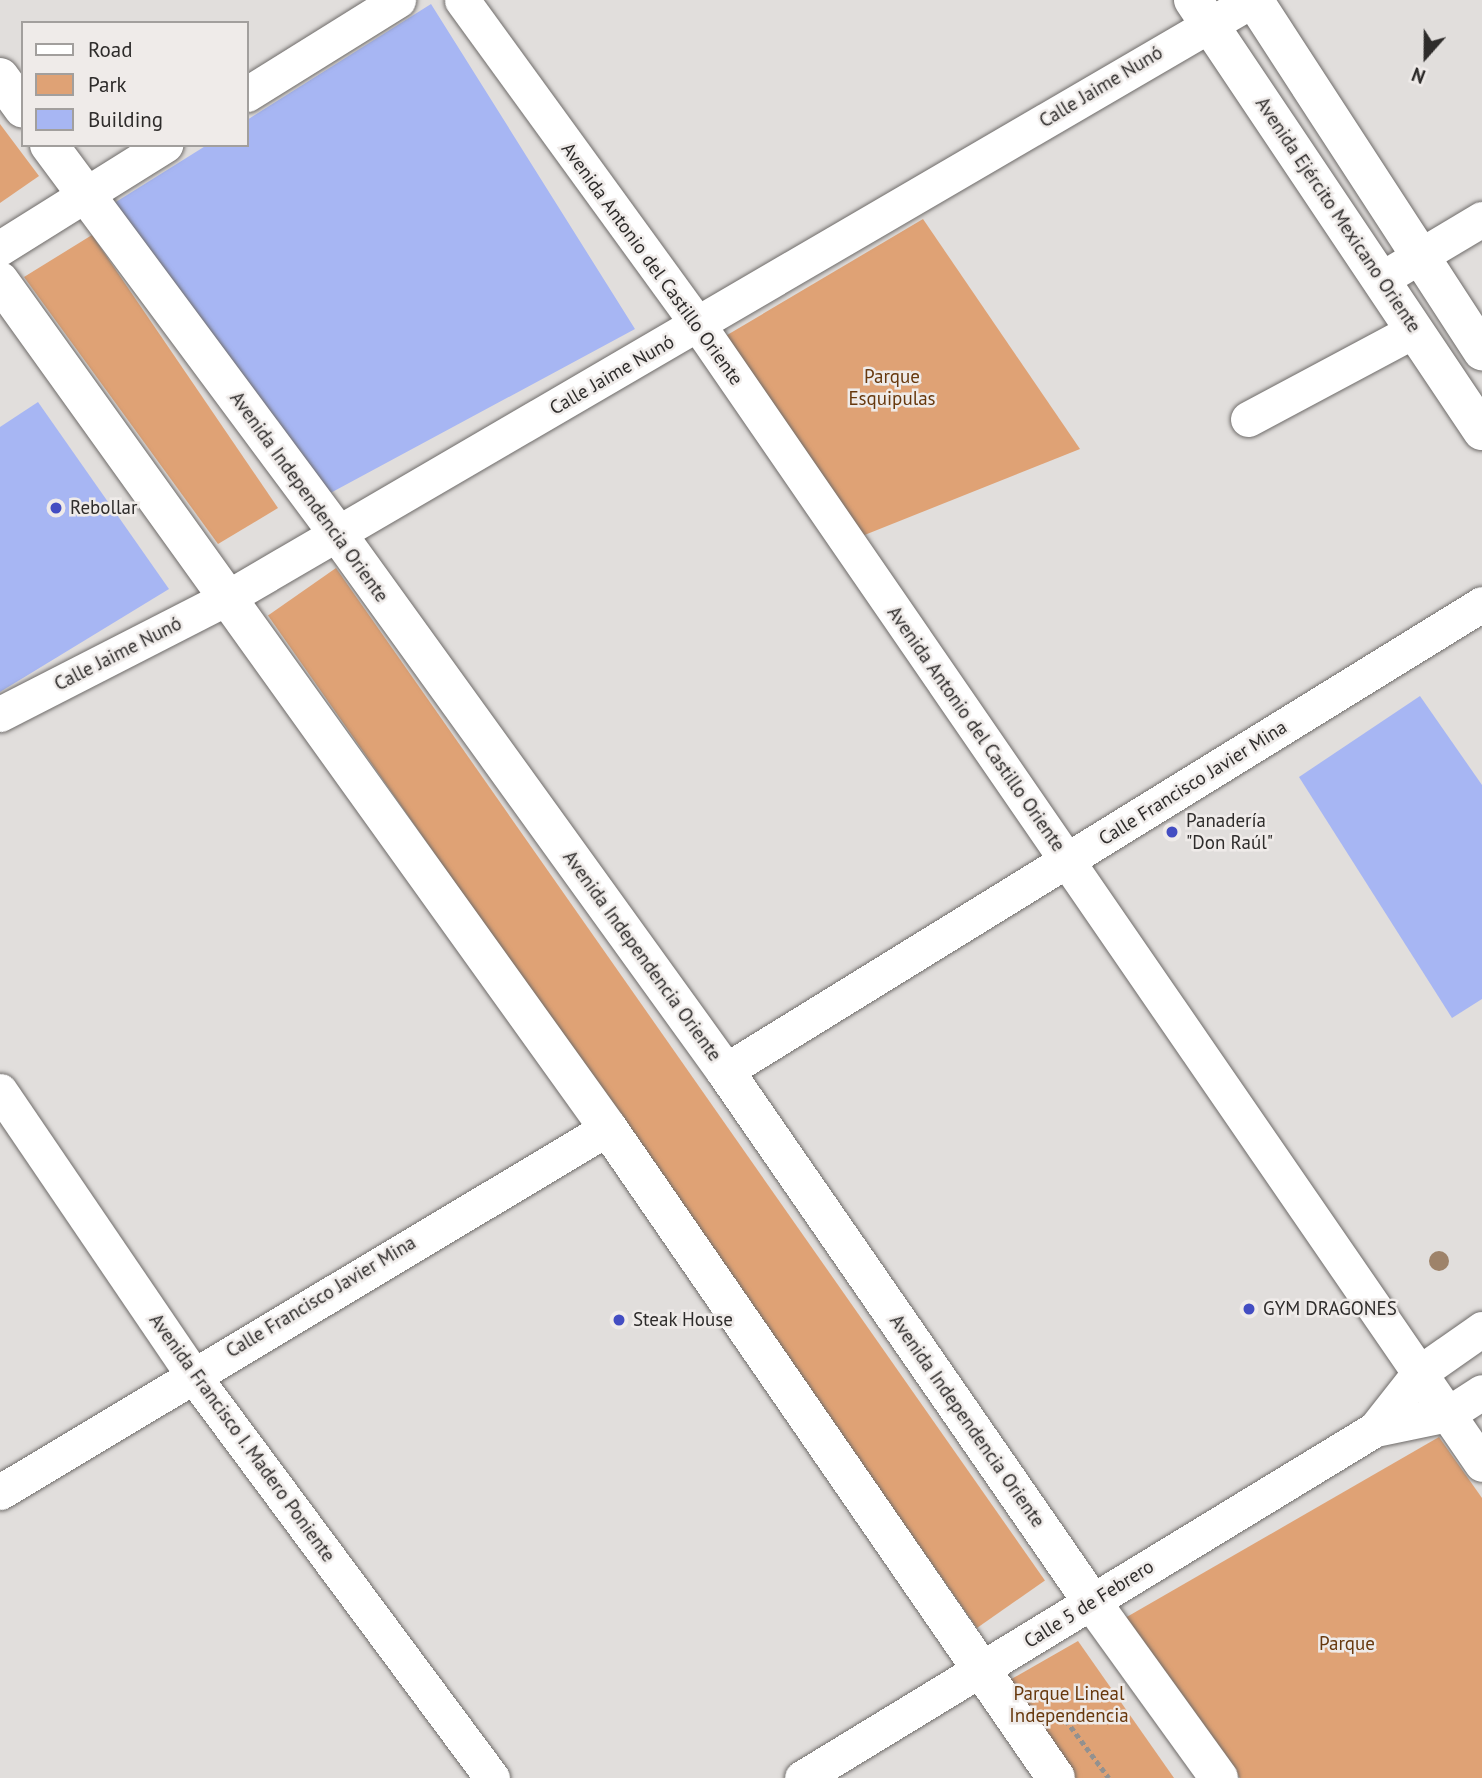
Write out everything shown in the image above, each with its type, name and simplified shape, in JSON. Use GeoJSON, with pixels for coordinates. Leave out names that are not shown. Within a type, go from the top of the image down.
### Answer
{"type":"FeatureCollection","features":[{"type":"Feature","properties":{"kind":"street"},"geometry":{"type":"LineString","coordinates":[[248,93],[398,0]]}},
{"type":"Feature","properties":{"kind":"street","name":"Avenida Antonio del Castillo Oriente"},"geometry":{"type":"LineString","coordinates":[[462,0],[699,326],[1482,1464]]}},
{"type":"Feature","properties":{"kind":"street"},"geometry":{"type":"LineString","coordinates":[[1253,0],[1482,351]]}},
{"type":"Feature","properties":{"kind":"street","name":"Calle Jaime Nunó"},"geometry":{"type":"LineString","coordinates":[[0,714],[225,600],[699,326],[1201,12],[1253,0]]}},
{"type":"Feature","properties":{"kind":"street","name":"Avenida Ejército Mexicano Oriente"},"geometry":{"type":"LineString","coordinates":[[1201,12],[1383,278],[1482,431]]}},
{"type":"Feature","properties":{"kind":"street"},"geometry":{"type":"LineString","coordinates":[[0,77],[21,106]]}},
{"type":"Feature","properties":{"kind":"street","name":"Avenida Independencia Oriente"},"geometry":{"type":"LineString","coordinates":[[50,147],[337,533],[725,1071],[1091,1602],[1219,1778]]}},
{"type":"Feature","properties":{"kind":"street"},"geometry":{"type":"LineString","coordinates":[[0,248],[162,147]]}},
{"type":"Feature","properties":{"kind":"street"},"geometry":{"type":"LineString","coordinates":[[1383,278],[1482,219]]}},
{"type":"Feature","properties":{"kind":"street"},"geometry":{"type":"LineString","coordinates":[[0,281],[225,600],[608,1128],[1056,1778]]}},
{"type":"Feature","properties":{"kind":"street"},"geometry":{"type":"LineString","coordinates":[[1248,419],[1415,330]]}},
{"type":"Feature","properties":{"kind":"street","name":"Calle Francisco Javier Mina"},"geometry":{"type":"LineString","coordinates":[[725,1071],[1482,604]]}},
{"type":"Feature","properties":{"kind":"street","name":"Avenida Francisco I. Madero Poniente"},"geometry":{"type":"LineString","coordinates":[[0,1091],[192,1374],[492,1778]]}},
{"type":"Feature","properties":{"kind":"street","name":"Calle Francisco Javier Mina"},"geometry":{"type":"LineString","coordinates":[[0,1492],[192,1374],[608,1128]]}},
{"type":"Feature","properties":{"kind":"street","name":"Calle 5 de Febrero"},"geometry":{"type":"LineString","coordinates":[[1375,1429],[1419,1373],[1482,1329]]}},
{"type":"Feature","properties":{"kind":"street","name":"Calle 5 de Febrero"},"geometry":{"type":"LineString","coordinates":[[802,1778],[981,1672],[1375,1429],[1448,1414],[1482,1392]]}},
{"type":"Feature","properties":{"kind":"green space"},"geometry":{"type":"Polygon","coordinates":[[[0,124],[39,176],[0,203],[0,124]]]}},
{"type":"Feature","properties":{"kind":"green space","name":"Parque Esquipulas"},"geometry":{"type":"Polygon","coordinates":[[[923,219],[1080,449],[847,542],[717,341],[923,219]]]}},
{"type":"Feature","properties":{"kind":"green space"},"geometry":{"type":"Polygon","coordinates":[[[92,235],[278,508],[218,544],[24,277],[92,235]]]}},
{"type":"Feature","properties":{"kind":"green space"},"geometry":{"type":"Polygon","coordinates":[[[336,568],[1045,1580],[977,1628],[268,616],[336,568]]]}},
{"type":"Feature","properties":{"kind":"green space","name":"Parque"},"geometry":{"type":"Polygon","coordinates":[[[1439,1437],[1482,1498],[1482,1778],[1240,1778],[1125,1618],[1439,1437]]]}},
{"type":"Feature","properties":{"kind":"green space","name":"Parque Lineal Independencia"},"geometry":{"type":"Polygon","coordinates":[[[1078,1641],[1174,1778],[1068,1778],[1001,1685],[1078,1641]]]}},
{"type":"Feature","properties":{"kind":"building"},"geometry":{"type":"Polygon","coordinates":[[[431,4],[635,329],[323,497],[111,205],[204,147],[248,147],[248,119],[431,4]]]}},
{"type":"Feature","properties":{"kind":"building","name":"Rebollar"},"geometry":{"type":"Polygon","coordinates":[[[38,402],[169,589],[0,692],[0,427],[38,402]]]}},
{"type":"Feature","properties":{"kind":"building"},"geometry":{"type":"Polygon","coordinates":[[[1420,696],[1482,785],[1482,999],[1452,1018],[1299,777],[1420,696]]]}},
{"type":"Feature","properties":{"kind":"place","name":"Rebollar"},"geometry":{"type":"Point","coordinates":[56,508]}},
{"type":"Feature","properties":{"kind":"place","name":"Panadería \"Don Raúl\""},"geometry":{"type":"Point","coordinates":[1172,832]}},
{"type":"Feature","properties":{"kind":"place","name":"GYM DRAGONES"},"geometry":{"type":"Point","coordinates":[1249,1309]}},
{"type":"Feature","properties":{"kind":"place","name":"Steak House"},"geometry":{"type":"Point","coordinates":[619,1320]}}]}
